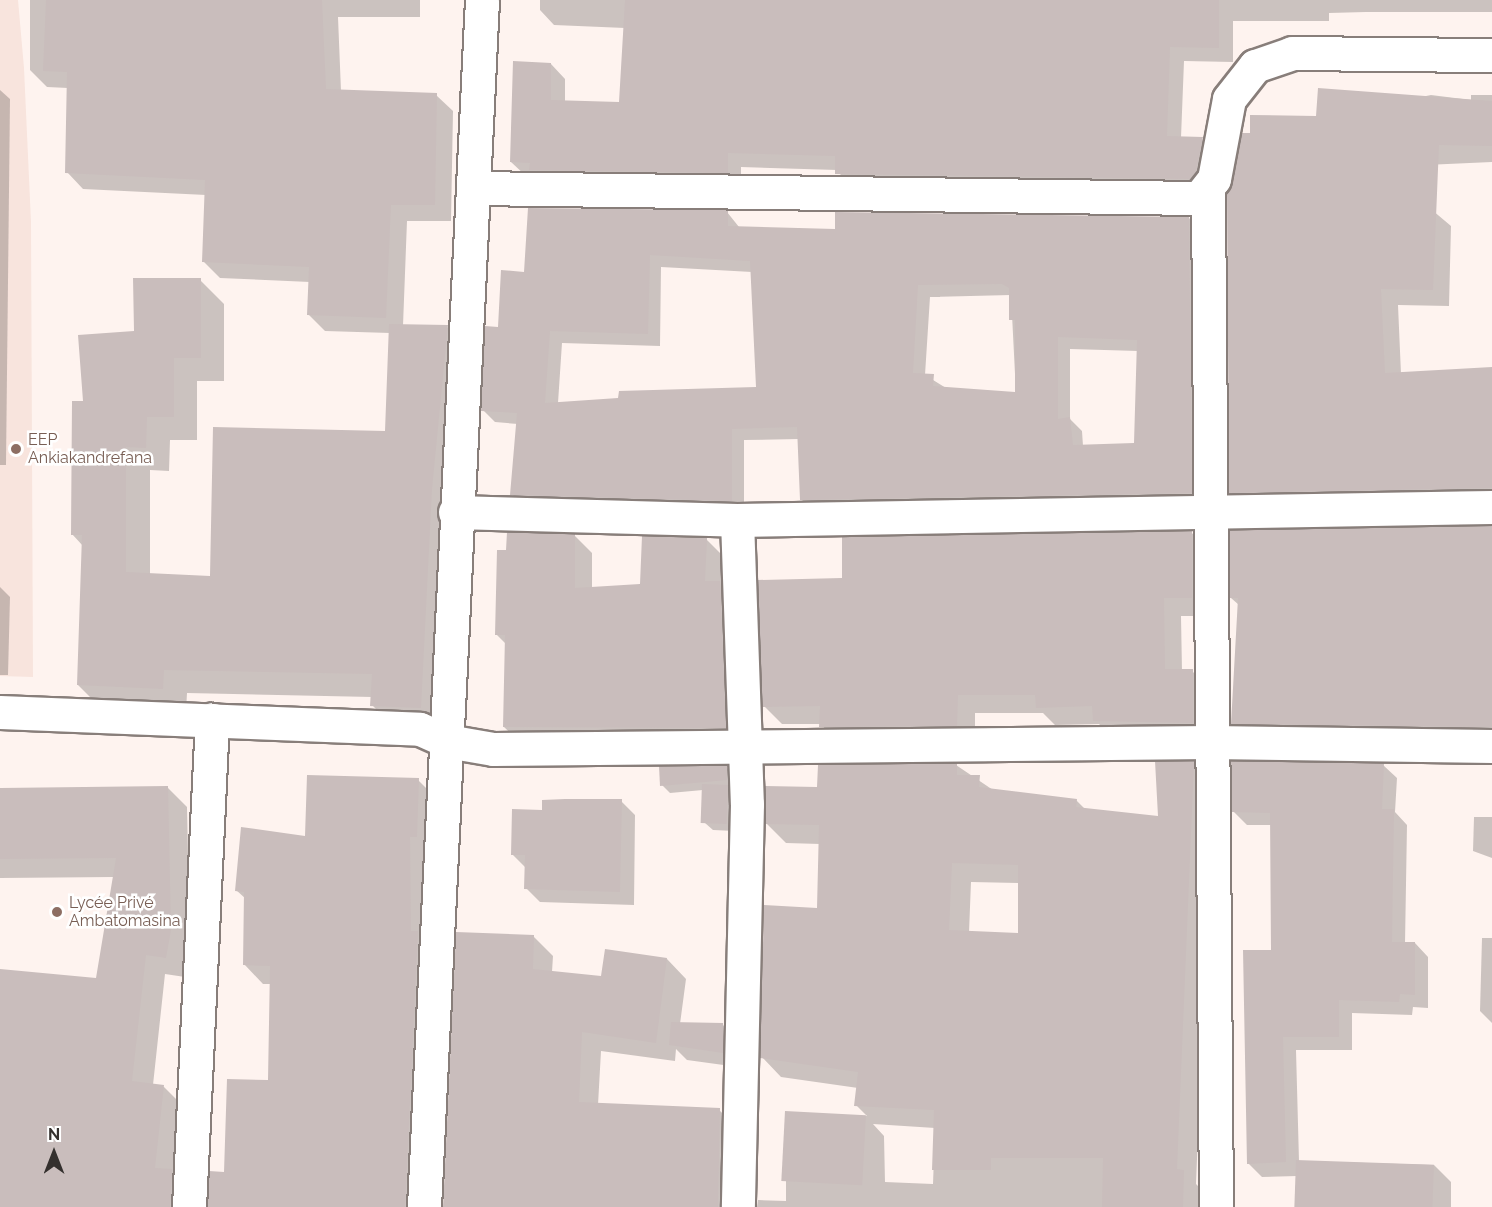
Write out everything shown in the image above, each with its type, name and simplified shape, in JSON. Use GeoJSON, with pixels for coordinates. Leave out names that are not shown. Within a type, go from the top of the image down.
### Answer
{"type":"FeatureCollection","features":[{"type":"Feature","properties":{"kind":"street"},"geometry":{"type":"LineString","coordinates":[[424,1207],[447,741],[455,512],[482,0]]}},
{"type":"Feature","properties":{"kind":"street"},"geometry":{"type":"LineString","coordinates":[[1216,1207],[1208,515],[1208,192],[1229,99],[1255,66],[1292,54],[1492,55]]}},
{"type":"Feature","properties":{"kind":"street"},"geometry":{"type":"LineString","coordinates":[[473,188],[1185,198],[1208,192]]}},
{"type":"Feature","properties":{"kind":"street"},"geometry":{"type":"LineString","coordinates":[[455,512],[737,520],[1208,515],[1492,507]]}},
{"type":"Feature","properties":{"kind":"street"},"geometry":{"type":"LineString","coordinates":[[737,520],[746,744],[738,1207]]}},
{"type":"Feature","properties":{"kind":"street"},"geometry":{"type":"LineString","coordinates":[[0,712],[420,729],[447,741],[493,749],[746,744],[1211,742],[1492,746]]}},
{"type":"Feature","properties":{"kind":"street"},"geometry":{"type":"LineString","coordinates":[[189,1207],[212,720]]}},
{"type":"Feature","properties":{"kind":"shaded area","name":"EEP Ankiakandrefana"},"geometry":{"type":"Polygon","coordinates":[[[0,0],[18,0],[24,68],[31,222],[33,677],[0,676],[0,0]]]}},
{"type":"Feature","properties":{"kind":"building"},"geometry":{"type":"Polygon","coordinates":[[[46,0],[322,0],[326,89],[437,93],[435,205],[391,205],[386,318],[307,315],[309,267],[202,262],[205,180],[65,173],[67,72],[43,71],[46,0]]]}},
{"type":"Feature","properties":{"kind":"building"},"geometry":{"type":"Polygon","coordinates":[[[625,0],[1219,0],[1219,48],[1170,47],[1167,136],[1203,137],[1196,171],[1190,179],[835,174],[835,156],[728,153],[728,173],[529,170],[530,163],[510,162],[513,61],[551,63],[551,100],[619,102],[625,0]]]}},
{"type":"Feature","properties":{"kind":"building"},"geometry":{"type":"Polygon","coordinates":[[[1318,88],[1492,101],[1492,146],[1439,145],[1433,290],[1381,289],[1385,373],[1492,367],[1492,488],[1229,493],[1227,193],[1242,133],[1250,133],[1250,115],[1316,116],[1318,88]]]}},
{"type":"Feature","properties":{"kind":"building"},"geometry":{"type":"Polygon","coordinates":[[[528,208],[728,210],[728,226],[835,229],[835,212],[1189,217],[1192,493],[800,500],[797,427],[732,429],[732,501],[510,495],[517,413],[481,411],[485,326],[498,327],[501,270],[524,272],[528,208]],[[650,255],[648,334],[550,331],[545,403],[618,398],[619,391],[756,387],[750,261],[650,255]],[[1002,284],[918,285],[913,373],[934,374],[933,386],[1015,392],[1015,320],[1009,320],[1009,288],[1002,284]],[[1058,337],[1058,419],[1070,417],[1073,445],[1134,443],[1137,340],[1058,337]]]}},
{"type":"Feature","properties":{"kind":"building"},"geometry":{"type":"Polygon","coordinates":[[[133,278],[201,278],[201,358],[174,358],[174,417],[147,417],[146,448],[126,447],[126,572],[210,576],[213,427],[385,431],[389,324],[448,325],[432,489],[421,708],[370,706],[372,674],[164,670],[163,689],[77,685],[82,535],[71,535],[72,401],[83,401],[78,335],[134,331],[133,278]]]}},
{"type":"Feature","properties":{"kind":"building"},"geometry":{"type":"Polygon","coordinates":[[[1492,526],[1492,727],[1231,724],[1238,598],[1230,598],[1229,530],[1492,526]]]}},
{"type":"Feature","properties":{"kind":"building"},"geometry":{"type":"Polygon","coordinates":[[[1192,531],[1192,598],[1164,598],[1165,669],[1193,669],[1193,723],[1093,721],[1092,706],[1036,708],[1035,695],[958,695],[957,726],[819,727],[820,706],[762,707],[758,580],[842,578],[842,537],[1192,531]]]}},
{"type":"Feature","properties":{"kind":"building"},"geometry":{"type":"Polygon","coordinates":[[[507,532],[575,534],[575,588],[640,584],[642,536],[707,538],[705,581],[720,581],[726,728],[503,727],[505,635],[495,635],[497,550],[506,550],[507,532]]]}},
{"type":"Feature","properties":{"kind":"building"},"geometry":{"type":"Polygon","coordinates":[[[1155,761],[1194,761],[1177,1169],[1184,1170],[1183,1207],[1102,1207],[1103,1158],[991,1158],[991,1170],[932,1170],[934,1110],[854,1106],[858,1072],[760,1058],[764,905],[817,908],[819,825],[765,824],[765,786],[817,787],[818,765],[957,763],[957,775],[980,775],[979,787],[1077,799],[1076,807],[1158,816],[1155,761]],[[952,863],[949,930],[1018,933],[1018,865],[952,863]]]}},
{"type":"Feature","properties":{"kind":"building"},"geometry":{"type":"Polygon","coordinates":[[[1231,761],[1384,763],[1382,809],[1394,809],[1392,942],[1415,942],[1415,995],[1400,994],[1399,1002],[1339,1000],[1339,1037],[1283,1037],[1286,1162],[1247,1164],[1243,950],[1271,950],[1270,813],[1232,812],[1231,761]]]}},
{"type":"Feature","properties":{"kind":"building"},"geometry":{"type":"Polygon","coordinates":[[[727,765],[727,780],[660,786],[659,766],[727,765]]]}},
{"type":"Feature","properties":{"kind":"building"},"geometry":{"type":"Polygon","coordinates":[[[307,775],[419,778],[417,837],[410,837],[411,931],[418,931],[405,1207],[208,1207],[209,1171],[224,1172],[227,1079],[268,1080],[270,966],[243,965],[244,892],[235,891],[241,827],[305,836],[307,775]]]}},
{"type":"Feature","properties":{"kind":"building"},"geometry":{"type":"Polygon","coordinates":[[[702,784],[728,785],[727,824],[701,823],[702,784]]]}},
{"type":"Feature","properties":{"kind":"building"},"geometry":{"type":"Polygon","coordinates":[[[168,786],[171,930],[166,958],[146,955],[132,1081],[164,1085],[155,1168],[172,1169],[170,1207],[0,1207],[0,969],[96,978],[116,858],[0,859],[0,788],[168,786]]]}},
{"type":"Feature","properties":{"kind":"building"},"geometry":{"type":"Polygon","coordinates":[[[622,799],[620,892],[524,889],[525,855],[511,855],[512,809],[542,810],[542,800],[622,799]]]}},
{"type":"Feature","properties":{"kind":"building"},"geometry":{"type":"Polygon","coordinates":[[[456,932],[534,935],[533,969],[601,976],[605,949],[667,958],[656,1043],[582,1032],[579,1102],[720,1108],[718,1207],[443,1207],[456,932]]]}},
{"type":"Feature","properties":{"kind":"building"},"geometry":{"type":"Polygon","coordinates":[[[671,1022],[723,1023],[723,1053],[669,1045],[671,1022]]]}},
{"type":"Feature","properties":{"kind":"building"},"geometry":{"type":"Polygon","coordinates":[[[785,1111],[866,1115],[862,1185],[781,1181],[785,1111]]]}},
{"type":"Feature","properties":{"kind":"building"},"geometry":{"type":"Polygon","coordinates":[[[1296,1160],[1434,1165],[1432,1207],[1294,1207],[1296,1160]]]}},
{"type":"Feature","properties":{"kind":"place","name":"EEP Ankiakandrefana"},"geometry":{"type":"Point","coordinates":[16,449]}},
{"type":"Feature","properties":{"kind":"place","name":"Lycée Privé Ambatomasina"},"geometry":{"type":"Point","coordinates":[57,912]}}]}
